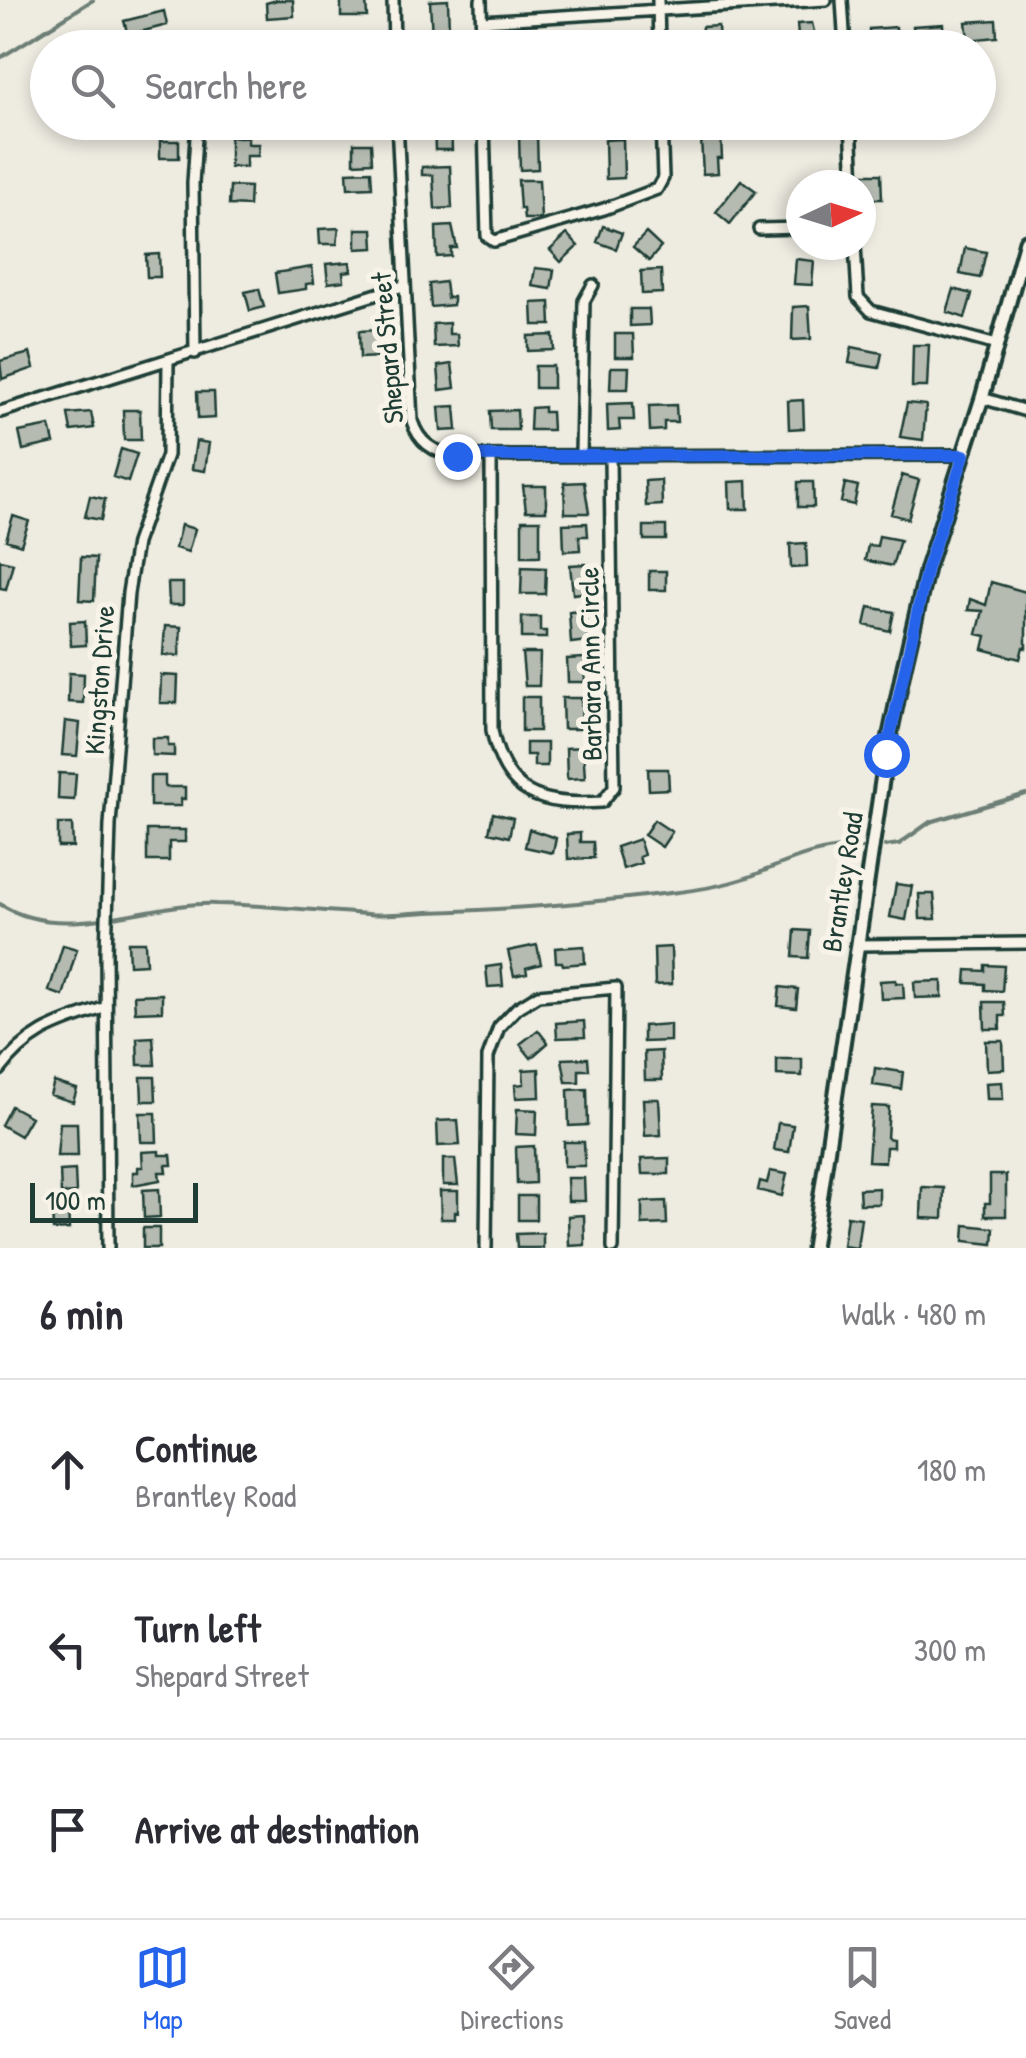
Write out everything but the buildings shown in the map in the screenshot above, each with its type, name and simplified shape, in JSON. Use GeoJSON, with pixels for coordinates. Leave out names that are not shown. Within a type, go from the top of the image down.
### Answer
{"type":"FeatureCollection","features":[{"type":"Feature","properties":{"kind":"street"},"geometry":{"type":"LineString","coordinates":[[393,0],[394,30]]}},
{"type":"Feature","properties":{"kind":"street"},"geometry":{"type":"LineString","coordinates":[[482,0],[482,30]]}},
{"type":"Feature","properties":{"kind":"street"},"geometry":{"type":"LineString","coordinates":[[482,21],[658,5],[826,0]]}},
{"type":"Feature","properties":{"kind":"street"},"geometry":{"type":"LineString","coordinates":[[842,0],[844,30]]}},
{"type":"Feature","properties":{"kind":"street"},"geometry":{"type":"LineString","coordinates":[[658,5],[659,30]]}},
{"type":"Feature","properties":{"kind":"street"},"geometry":{"type":"LineString","coordinates":[[195,140],[195,353]]}},
{"type":"Feature","properties":{"kind":"street","name":"Shepard Street"},"geometry":{"type":"LineString","coordinates":[[398,140],[409,384],[416,432],[442,454],[964,455]]}},
{"type":"Feature","properties":{"kind":"street"},"geometry":{"type":"LineString","coordinates":[[484,140],[487,236],[494,241],[604,209],[656,189],[663,178],[662,140]]}},
{"type":"Feature","properties":{"kind":"street"},"geometry":{"type":"LineString","coordinates":[[852,140],[853,170]]}},
{"type":"Feature","properties":{"kind":"street"},"geometry":{"type":"LineString","coordinates":[[759,229],[786,228]]}},
{"type":"Feature","properties":{"kind":"street","name":"Brantley Road"},"geometry":{"type":"LineString","coordinates":[[812,1248],[886,754],[915,614],[1026,241]]}},
{"type":"Feature","properties":{"kind":"street"},"geometry":{"type":"LineString","coordinates":[[856,260],[858,297],[871,311],[997,345]]}},
{"type":"Feature","properties":{"kind":"street"},"geometry":{"type":"LineString","coordinates":[[581,456],[584,300],[593,284]]}},
{"type":"Feature","properties":{"kind":"street"},"geometry":{"type":"LineString","coordinates":[[0,412],[403,286]]}},
{"type":"Feature","properties":{"kind":"street","name":"Kingston Drive"},"geometry":{"type":"LineString","coordinates":[[108,1248],[106,1007],[110,825],[128,594],[142,517],[168,455],[168,362]]}},
{"type":"Feature","properties":{"kind":"street"},"geometry":{"type":"LineString","coordinates":[[982,398],[1026,411]]}},
{"type":"Feature","properties":{"kind":"street","name":"Barbara Ann Circle"},"geometry":{"type":"LineString","coordinates":[[491,456],[492,730],[497,753],[511,779],[536,799],[568,804],[602,802],[614,787],[610,456]]}},
{"type":"Feature","properties":{"kind":"street"},"geometry":{"type":"LineString","coordinates":[[858,944],[1026,944]]}},
{"type":"Feature","properties":{"kind":"street"},"geometry":{"type":"LineString","coordinates":[[486,1248],[488,1057],[499,1027],[517,1008],[538,995],[616,988],[613,1248]]}},
{"type":"Feature","properties":{"kind":"street"},"geometry":{"type":"LineString","coordinates":[[0,1070],[34,1034],[106,1007]]}},
{"type":"Feature","properties":{"kind":"waterway"},"geometry":{"type":"LineString","coordinates":[[45,30],[93,0]]}},
{"type":"Feature","properties":{"kind":"waterway"},"geometry":{"type":"LineString","coordinates":[[0,58],[30,39]]}},
{"type":"Feature","properties":{"kind":"waterway"},"geometry":{"type":"LineString","coordinates":[[885,846],[899,844],[930,822],[1026,794]]}},
{"type":"Feature","properties":{"kind":"waterway"},"geometry":{"type":"LineString","coordinates":[[0,904],[25,916],[51,921],[216,904],[382,915],[519,908],[704,888],[822,851],[862,848]]}},
{"type":"Feature","properties":{"kind":"route"},"geometry":{"type":"LineString","coordinates":[[457,456],[964,455],[915,614],[886,754]]}}]}
